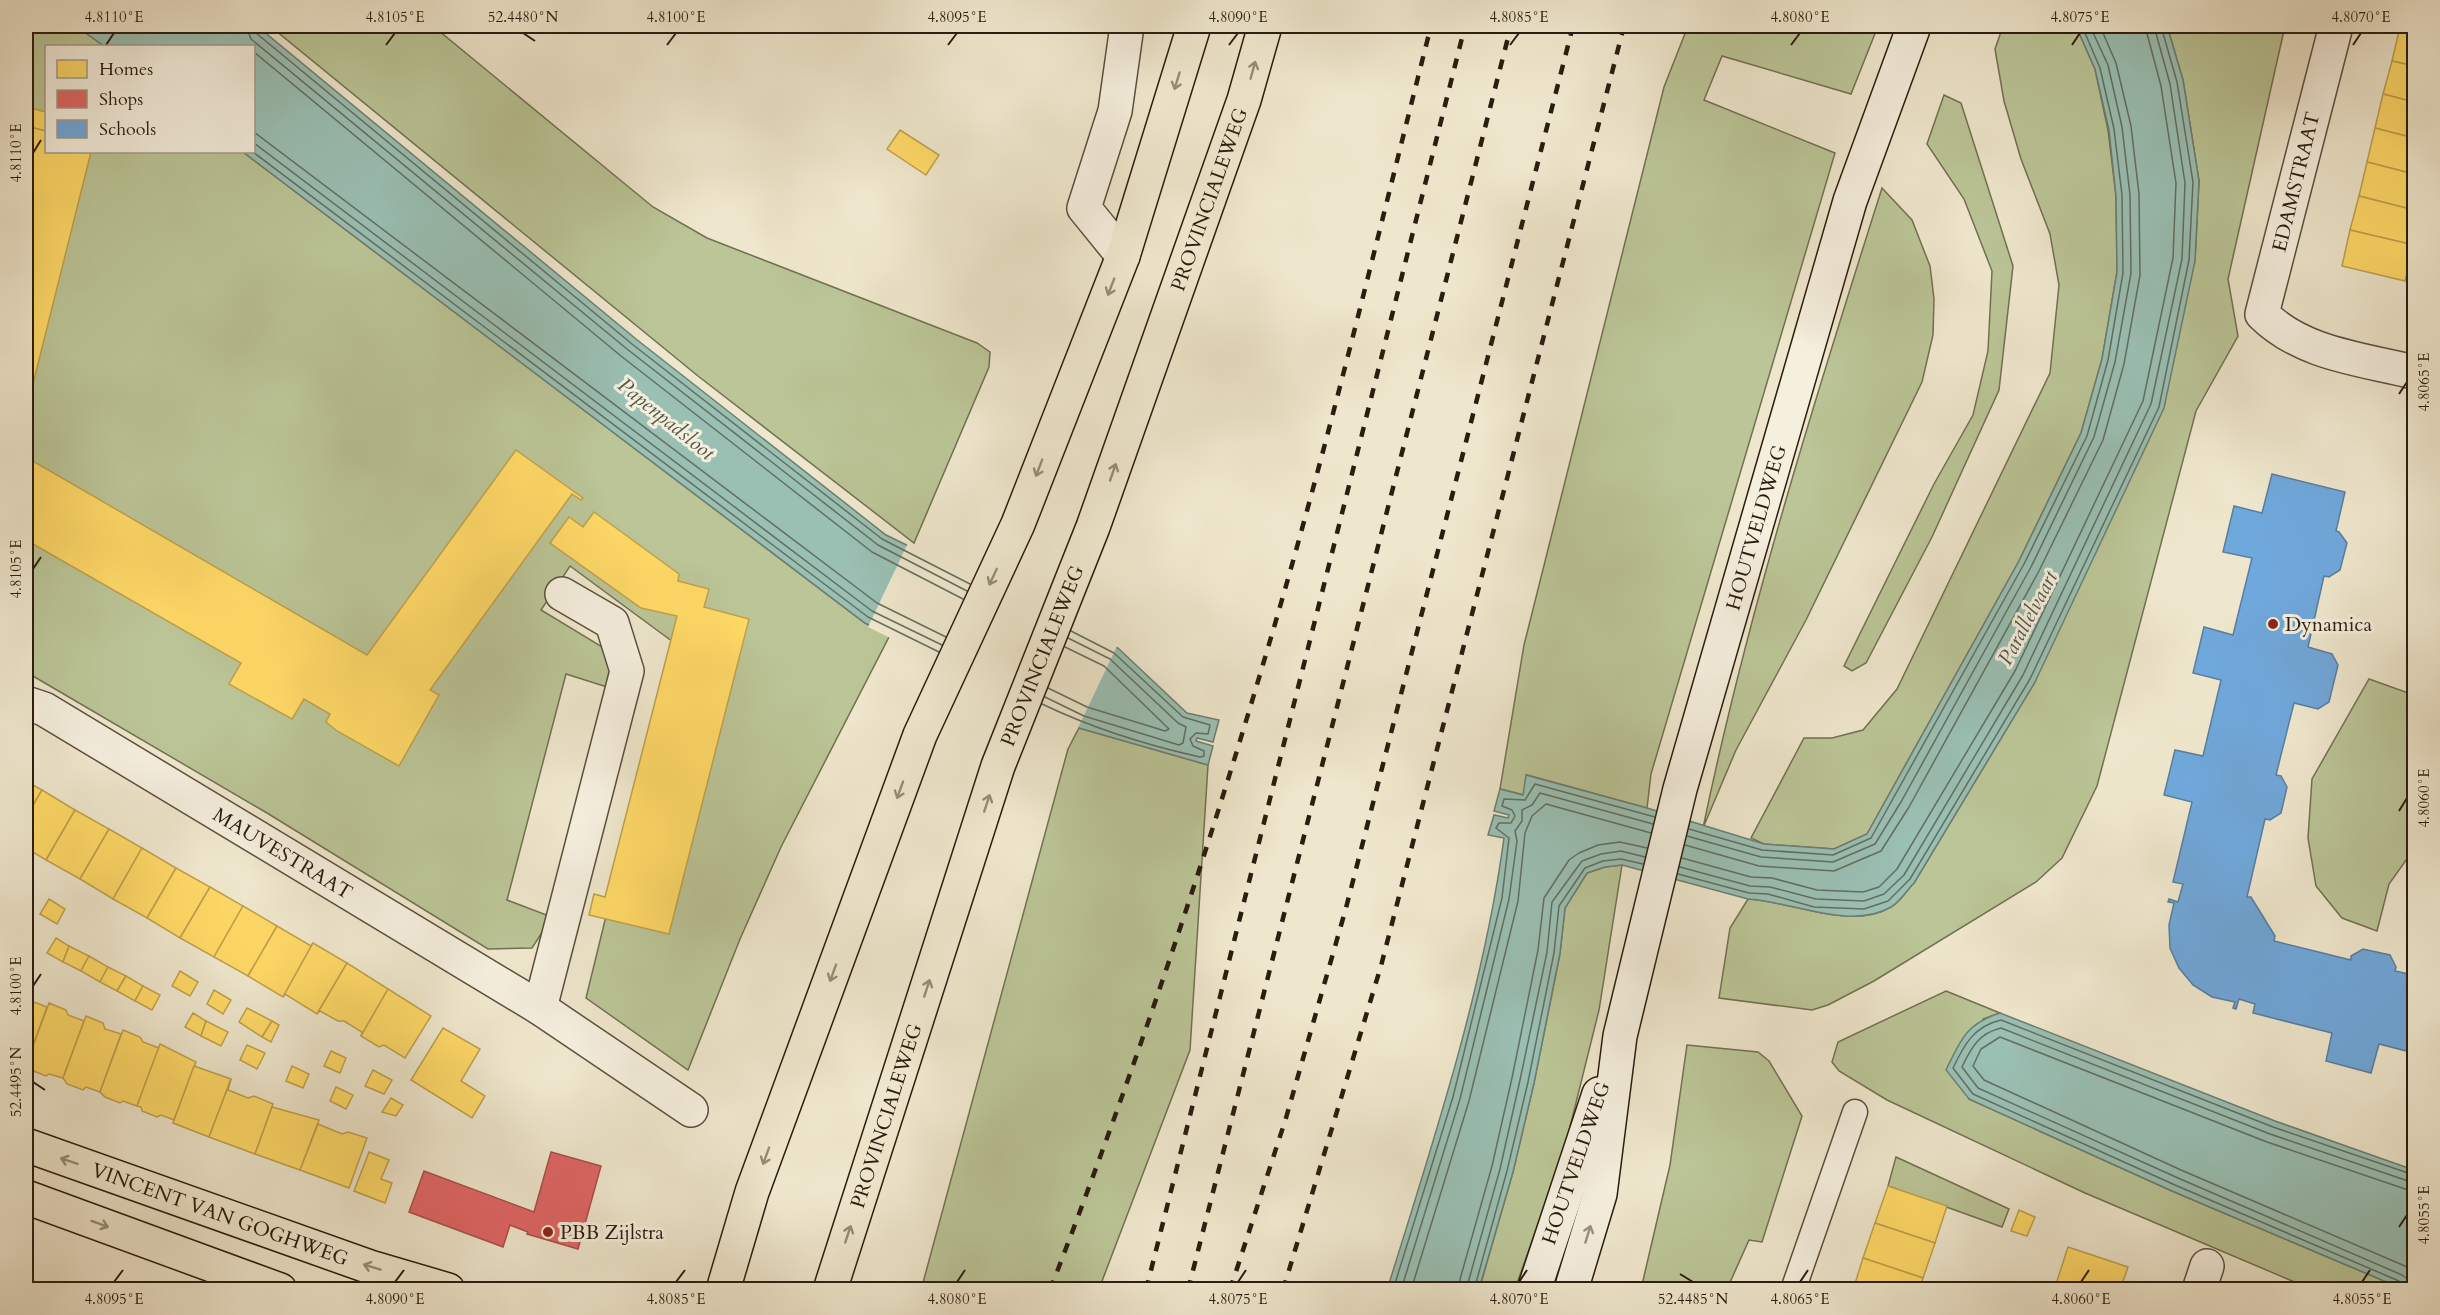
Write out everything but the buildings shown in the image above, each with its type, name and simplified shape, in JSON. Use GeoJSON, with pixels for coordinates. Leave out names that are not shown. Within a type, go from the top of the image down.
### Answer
{"type":"FeatureCollection","features":[{"type":"Feature","properties":{"kind":"main road"},"geometry":{"type":"LineString","coordinates":[[723,1290],[752,1192],[920,735],[1018,524],[1123,256],[1194,26]]}},
{"type":"Feature","properties":{"kind":"main road","name":"PROVINCIALEWEG"},"geometry":{"type":"LineString","coordinates":[[830,1290],[998,766],[1093,527],[1244,100],[1265,26]]}},
{"type":"Feature","properties":{"kind":"main road","name":"VINCENT VAN GOGHWEG"},"geometry":{"type":"LineString","coordinates":[[26,1145],[370,1267],[448,1290]]}},
{"type":"Feature","properties":{"kind":"main road"},"geometry":{"type":"LineString","coordinates":[[26,1197],[280,1290]]}},
{"type":"Feature","properties":{"kind":"street"},"geometry":{"type":"LineString","coordinates":[[1123,256],[1084,208],[1115,111],[1127,26]]}},
{"type":"Feature","properties":{"kind":"street","name":"HOUTVELDWEG"},"geometry":{"type":"LineString","coordinates":[[1534,1290],[1620,1036],[1680,789],[1850,201],[1914,26]]}},
{"type":"Feature","properties":{"kind":"street","name":"EDAMSTRAAT"},"geometry":{"type":"LineString","coordinates":[[2336,26],[2262,314],[2279,331],[2315,349],[2415,372]]}},
{"type":"Feature","properties":{"kind":"street"},"geometry":{"type":"LineString","coordinates":[[540,1008],[627,671],[612,623],[562,594]]}},
{"type":"Feature","properties":{"kind":"street","name":"MAUVESTRAAT"},"geometry":{"type":"LineString","coordinates":[[26,703],[44,710],[540,1008],[691,1110]]}},
{"type":"Feature","properties":{"kind":"street","name":"HOUTVELDWEG"},"geometry":{"type":"LineString","coordinates":[[1571,1290],[1600,1194],[1620,1036]]}},
{"type":"Feature","properties":{"kind":"lane"},"geometry":{"type":"LineString","coordinates":[[1793,1290],[1855,1112]]}},
{"type":"Feature","properties":{"kind":"green space"},"geometry":{"type":"Polygon","coordinates":[[[26,26],[76,26],[103,45],[45,45],[45,153],[244,153],[865,623],[890,635],[781,847],[740,939],[688,1070],[586,998],[673,642],[570,566],[541,610],[614,654],[607,687],[566,674],[507,900],[552,917],[532,948],[488,949],[267,813],[26,672],[26,26]]]}},
{"type":"Feature","properties":{"kind":"green space"},"geometry":{"type":"Polygon","coordinates":[[[270,26],[433,26],[653,207],[707,238],[977,343],[990,352],[989,367],[914,543],[698,376],[270,26]]]}},
{"type":"Feature","properties":{"kind":"green space"},"geometry":{"type":"Polygon","coordinates":[[[1688,26],[1878,26],[1851,94],[1722,56],[1704,100],[1835,153],[1651,774],[1647,808],[1527,775],[1524,795],[1500,789],[1524,645],[1664,87],[1688,26]]]}},
{"type":"Feature","properties":{"kind":"green space"},"geometry":{"type":"Polygon","coordinates":[[[2003,26],[2076,26],[2095,69],[2108,130],[2116,196],[2117,272],[2102,359],[2081,433],[2019,561],[1867,834],[1834,849],[1764,844],[1751,838],[1804,738],[1832,738],[1863,730],[1897,689],[2050,373],[2059,285],[2050,234],[2021,159],[2004,101],[1995,49],[2003,26]]]}},
{"type":"Feature","properties":{"kind":"green space"},"geometry":{"type":"Polygon","coordinates":[[[2167,26],[2285,26],[2228,279],[2238,336],[2196,411],[2097,786],[2062,858],[2036,882],[1874,981],[1828,1005],[1812,1010],[1719,998],[1730,928],[1748,899],[1839,916],[1875,914],[1897,902],[1914,883],[2035,682],[2195,261],[2199,181],[2183,80],[2167,26]]]}},
{"type":"Feature","properties":{"kind":"green space"},"geometry":{"type":"Polygon","coordinates":[[[1944,95],[1961,103],[2013,266],[1999,390],[1932,537],[1866,663],[1852,671],[1844,666],[1934,484],[1973,415],[1988,351],[1992,271],[1964,199],[1927,144],[1944,95]]]}},
{"type":"Feature","properties":{"kind":"green space"},"geometry":{"type":"Polygon","coordinates":[[[1882,188],[1912,220],[1930,266],[1934,299],[1933,335],[1922,382],[1806,620],[1736,750],[1703,828],[1741,666],[1784,506],[1882,188]]]}},
{"type":"Feature","properties":{"kind":"green space"},"geometry":{"type":"Polygon","coordinates":[[[2369,679],[2414,695],[2414,849],[2389,884],[2377,931],[2342,918],[2316,886],[2308,838],[2312,779],[2369,679]]]}},
{"type":"Feature","properties":{"kind":"green space"},"geometry":{"type":"Polygon","coordinates":[[[1079,728],[1208,765],[1190,1050],[1099,1289],[921,1290],[1068,749],[1079,728]]]}},
{"type":"Feature","properties":{"kind":"green space"},"geometry":{"type":"Polygon","coordinates":[[[1622,865],[1599,1010],[1564,1151],[1515,1289],[1479,1290],[1513,1172],[1534,1083],[1560,954],[1565,908],[1587,873],[1605,867],[1622,865]]]}},
{"type":"Feature","properties":{"kind":"green space"},"geometry":{"type":"Polygon","coordinates":[[[1946,991],[2000,1013],[1983,1019],[1969,1099],[2172,1191],[2403,1289],[2311,1289],[2085,1193],[1887,1100],[1839,1071],[1832,1062],[1838,1042],[1946,991]]]}},
{"type":"Feature","properties":{"kind":"green space"},"geometry":{"type":"Polygon","coordinates":[[[1687,1045],[1758,1052],[1769,1061],[1802,1116],[1762,1242],[1749,1240],[1727,1289],[1641,1289],[1670,1165],[1687,1045]]]}},
{"type":"Feature","properties":{"kind":"green space"},"geometry":{"type":"Polygon","coordinates":[[[1896,1157],[2009,1209],[2002,1227],[1888,1186],[1896,1157]]]}},
{"type":"Feature","properties":{"kind":"water","name":"Papenpadsloot"},"geometry":{"type":"Polygon","coordinates":[[[76,26],[257,26],[636,339],[886,535],[1118,648],[1187,713],[1219,720],[1213,742],[1197,738],[1196,741],[1213,746],[1208,765],[1079,728],[865,623],[244,153],[255,153],[255,45],[103,45],[76,26]]]}},
{"type":"Feature","properties":{"kind":"water","name":"Parallelvaart"},"geometry":{"type":"Polygon","coordinates":[[[2076,26],[2167,26],[2183,80],[2199,181],[2195,261],[2164,408],[2035,682],[1914,883],[1894,905],[1875,914],[1839,916],[1820,913],[1748,899],[1622,865],[1605,867],[1587,873],[1565,908],[1560,953],[1534,1083],[1513,1172],[1479,1289],[1387,1290],[1455,1066],[1483,953],[1504,838],[1488,835],[1494,815],[1508,818],[1509,815],[1494,811],[1500,789],[1523,795],[1526,775],[1647,808],[1764,844],[1834,849],[1867,834],[2019,561],[2081,433],[2102,359],[2117,272],[2116,196],[2109,130],[2095,69],[2076,26]]]}},
{"type":"Feature","properties":{"kind":"water"},"geometry":{"type":"Polygon","coordinates":[[[2000,1013],[2275,1121],[2414,1170],[2414,1289],[2403,1289],[2172,1191],[1969,1099],[1946,1070],[1966,1034],[1979,1022],[2000,1013]]]}},
{"type":"Feature","properties":{"kind":"pier"},"geometry":{"type":"Polygon","coordinates":[[[908,543],[1118,644],[1077,730],[868,627],[908,543]]]}},
{"type":"Feature","properties":{"kind":"railway"},"geometry":{"type":"LineString","coordinates":[[1050,1290],[1136,1056],[1190,899],[1240,741],[1330,424],[1431,26]]}},
{"type":"Feature","properties":{"kind":"railway"},"geometry":{"type":"LineString","coordinates":[[1146,1290],[1465,26]]}},
{"type":"Feature","properties":{"kind":"railway"},"geometry":{"type":"LineString","coordinates":[[1188,1290],[1511,26]]}},
{"type":"Feature","properties":{"kind":"railway"},"geometry":{"type":"LineString","coordinates":[[1230,1290],[1286,1118],[1346,908],[1573,26]]}},
{"type":"Feature","properties":{"kind":"railway"},"geometry":{"type":"LineString","coordinates":[[1283,1290],[1381,966],[1624,26]]}},
{"type":"Feature","properties":{"kind":"place","name":"Dynamica"},"geometry":{"type":"Point","coordinates":[2273,624]}},
{"type":"Feature","properties":{"kind":"place","name":"PBB Zijlstra"},"geometry":{"type":"Point","coordinates":[548,1232]}}]}
